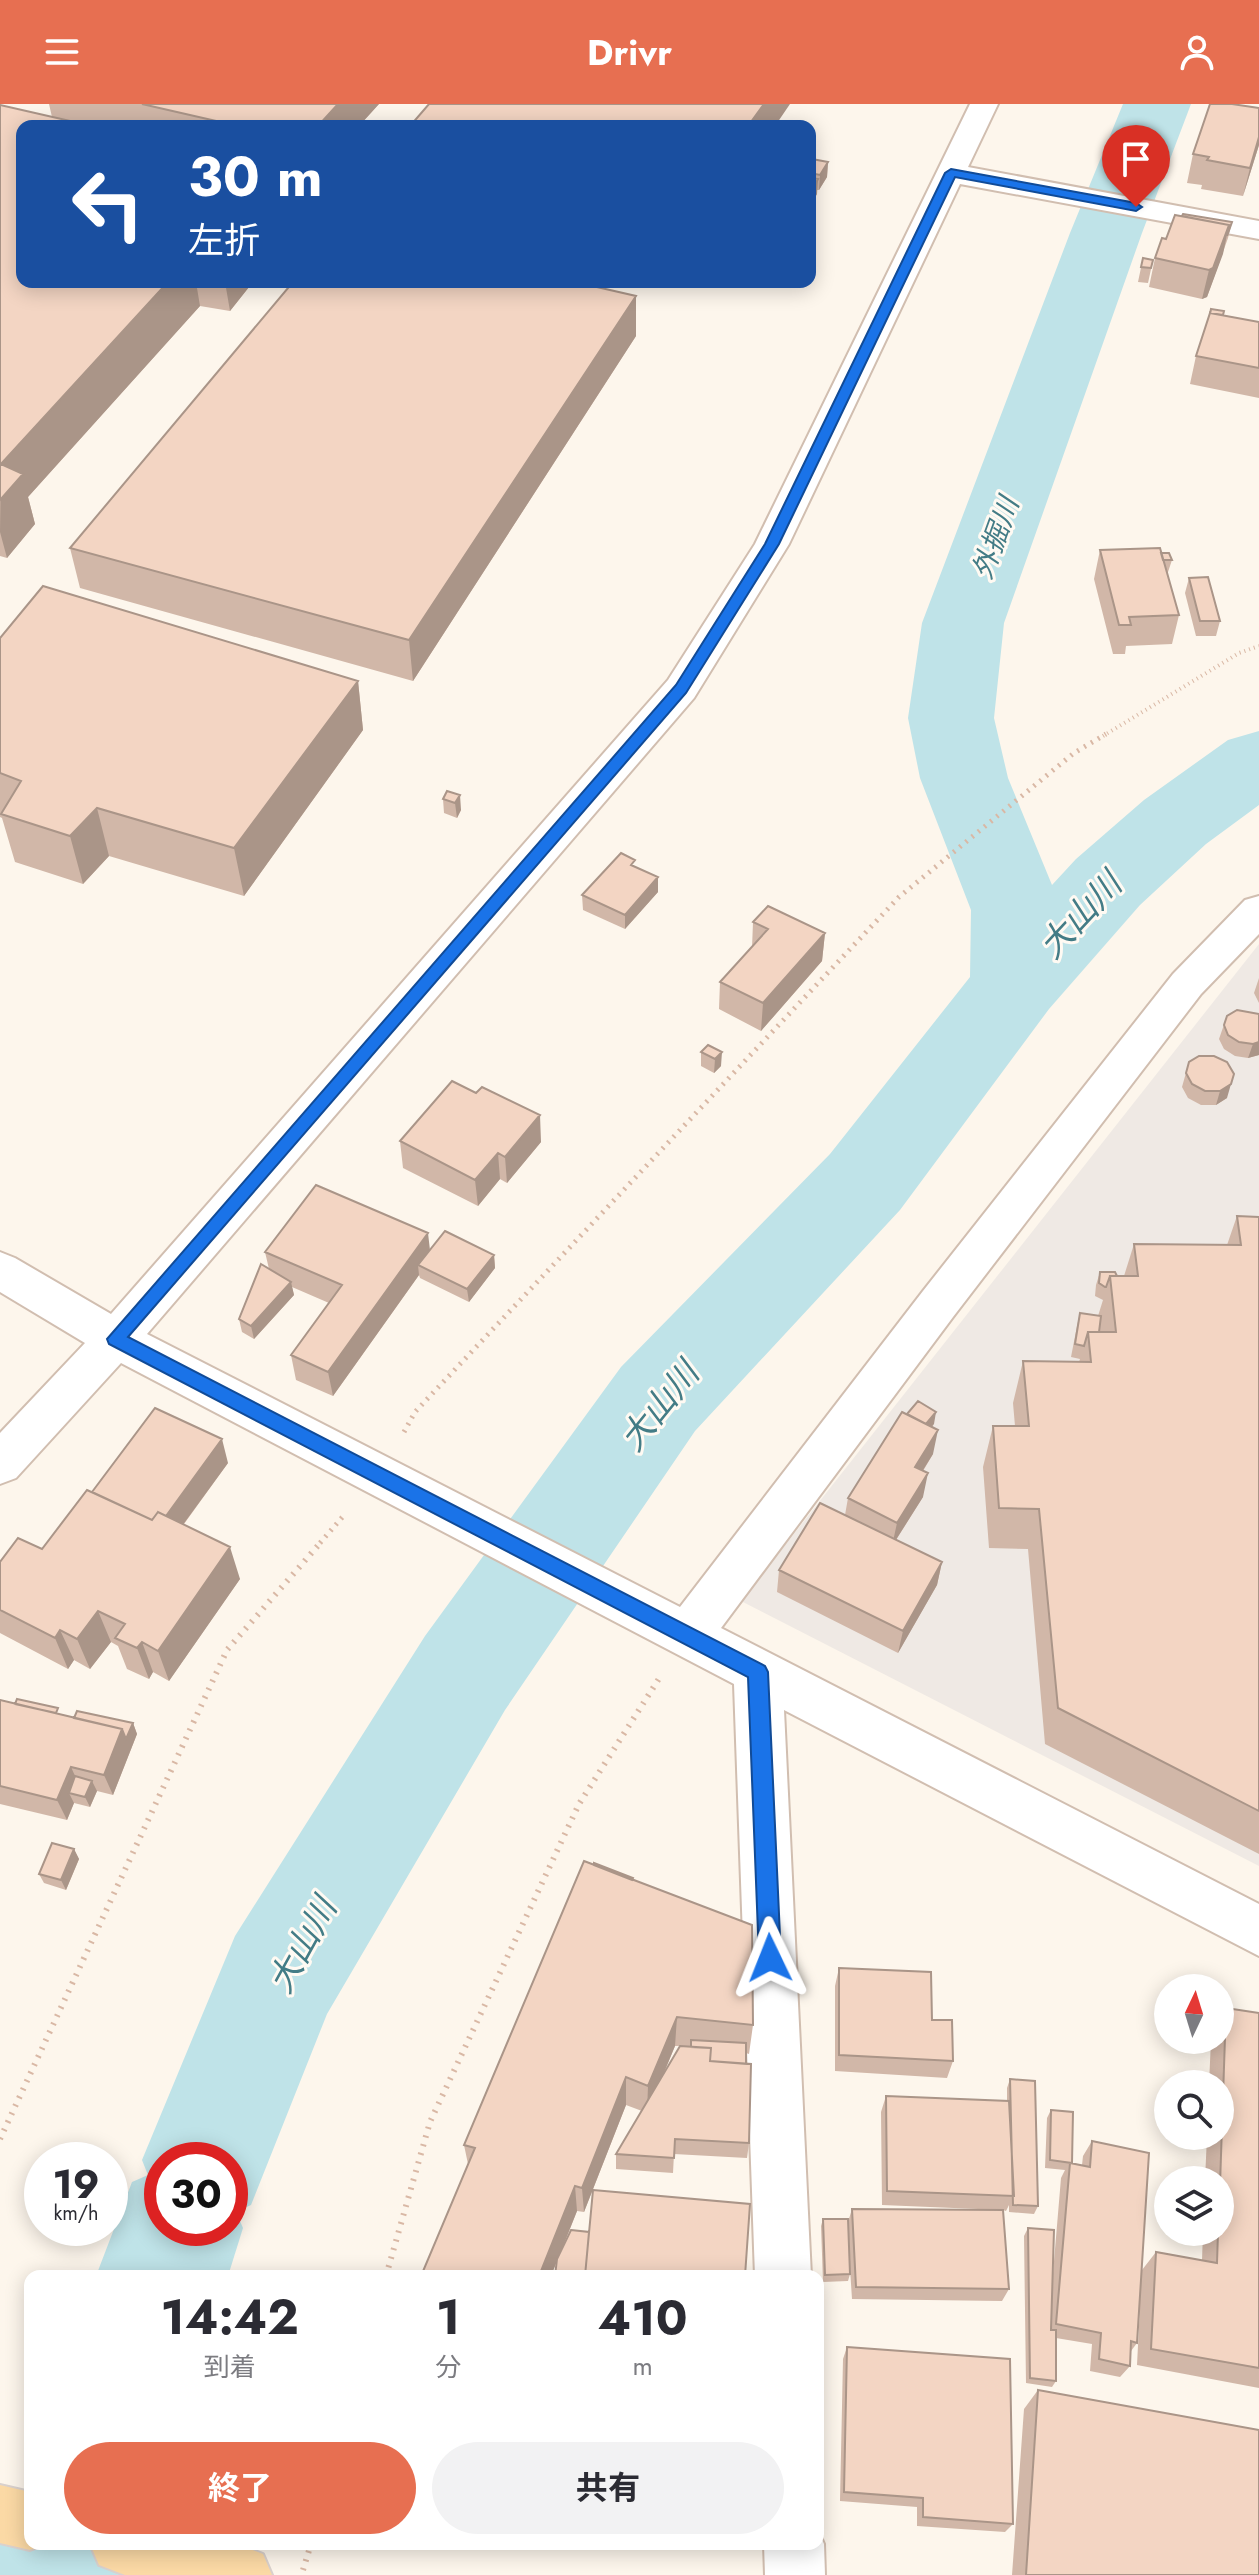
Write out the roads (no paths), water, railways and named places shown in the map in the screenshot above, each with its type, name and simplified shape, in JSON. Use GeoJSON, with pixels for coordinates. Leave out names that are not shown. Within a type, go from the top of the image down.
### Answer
{"type":"FeatureCollection","features":[{"type":"Feature","properties":{"kind":"main road"},"geometry":{"type":"LineString","coordinates":[[0,2514],[24,2520]]}},
{"type":"Feature","properties":{"kind":"main road"},"geometry":{"type":"LineString","coordinates":[[144,2550],[242,2575]]}},
{"type":"Feature","properties":{"kind":"street"},"geometry":{"type":"LineString","coordinates":[[0,1464],[116,1339],[681,689],[772,544],[984,104]]}},
{"type":"Feature","properties":{"kind":"street"},"geometry":{"type":"LineString","coordinates":[[951,173],[1259,230]]}},
{"type":"Feature","properties":{"kind":"street"},"geometry":{"type":"LineString","coordinates":[[670,1626],[929,1316],[1187,984],[1259,910]]}},
{"type":"Feature","properties":{"kind":"street"},"geometry":{"type":"LineString","coordinates":[[0,1270],[116,1339],[1259,1931]]}},
{"type":"Feature","properties":{"kind":"street"},"geometry":{"type":"LineString","coordinates":[[758,1672],[783,2270]]}},
{"type":"Feature","properties":{"kind":"street"},"geometry":{"type":"LineString","coordinates":[[794,2550],[795,2575]]}},
{"type":"Feature","properties":{"kind":"waterway","name":"外掘川"},"geometry":{"type":"LineString","coordinates":[[1016,984],[1017,910],[964,778],[951,718],[963,623],[1106,233],[1157,104]]}},
{"type":"Feature","properties":{"kind":"waterway","name":"大山川"},"geometry":{"type":"LineString","coordinates":[[1016,984],[1108,882],[1175,822],[1259,761]]}},
{"type":"Feature","properties":{"kind":"waterway","name":"大山川"},"geometry":{"type":"LineString","coordinates":[[213,2142],[279,1979],[465,1673],[658,1399],[865,1182],[1016,984]]}},
{"type":"Feature","properties":{"kind":"waterway","name":"大山川"},"geometry":{"type":"LineString","coordinates":[[164,2270],[172,2246]]}},
{"type":"Feature","properties":{"kind":"waterway","name":"大山川"},"geometry":{"type":"LineString","coordinates":[[58,2575],[67,2550]]}}]}
